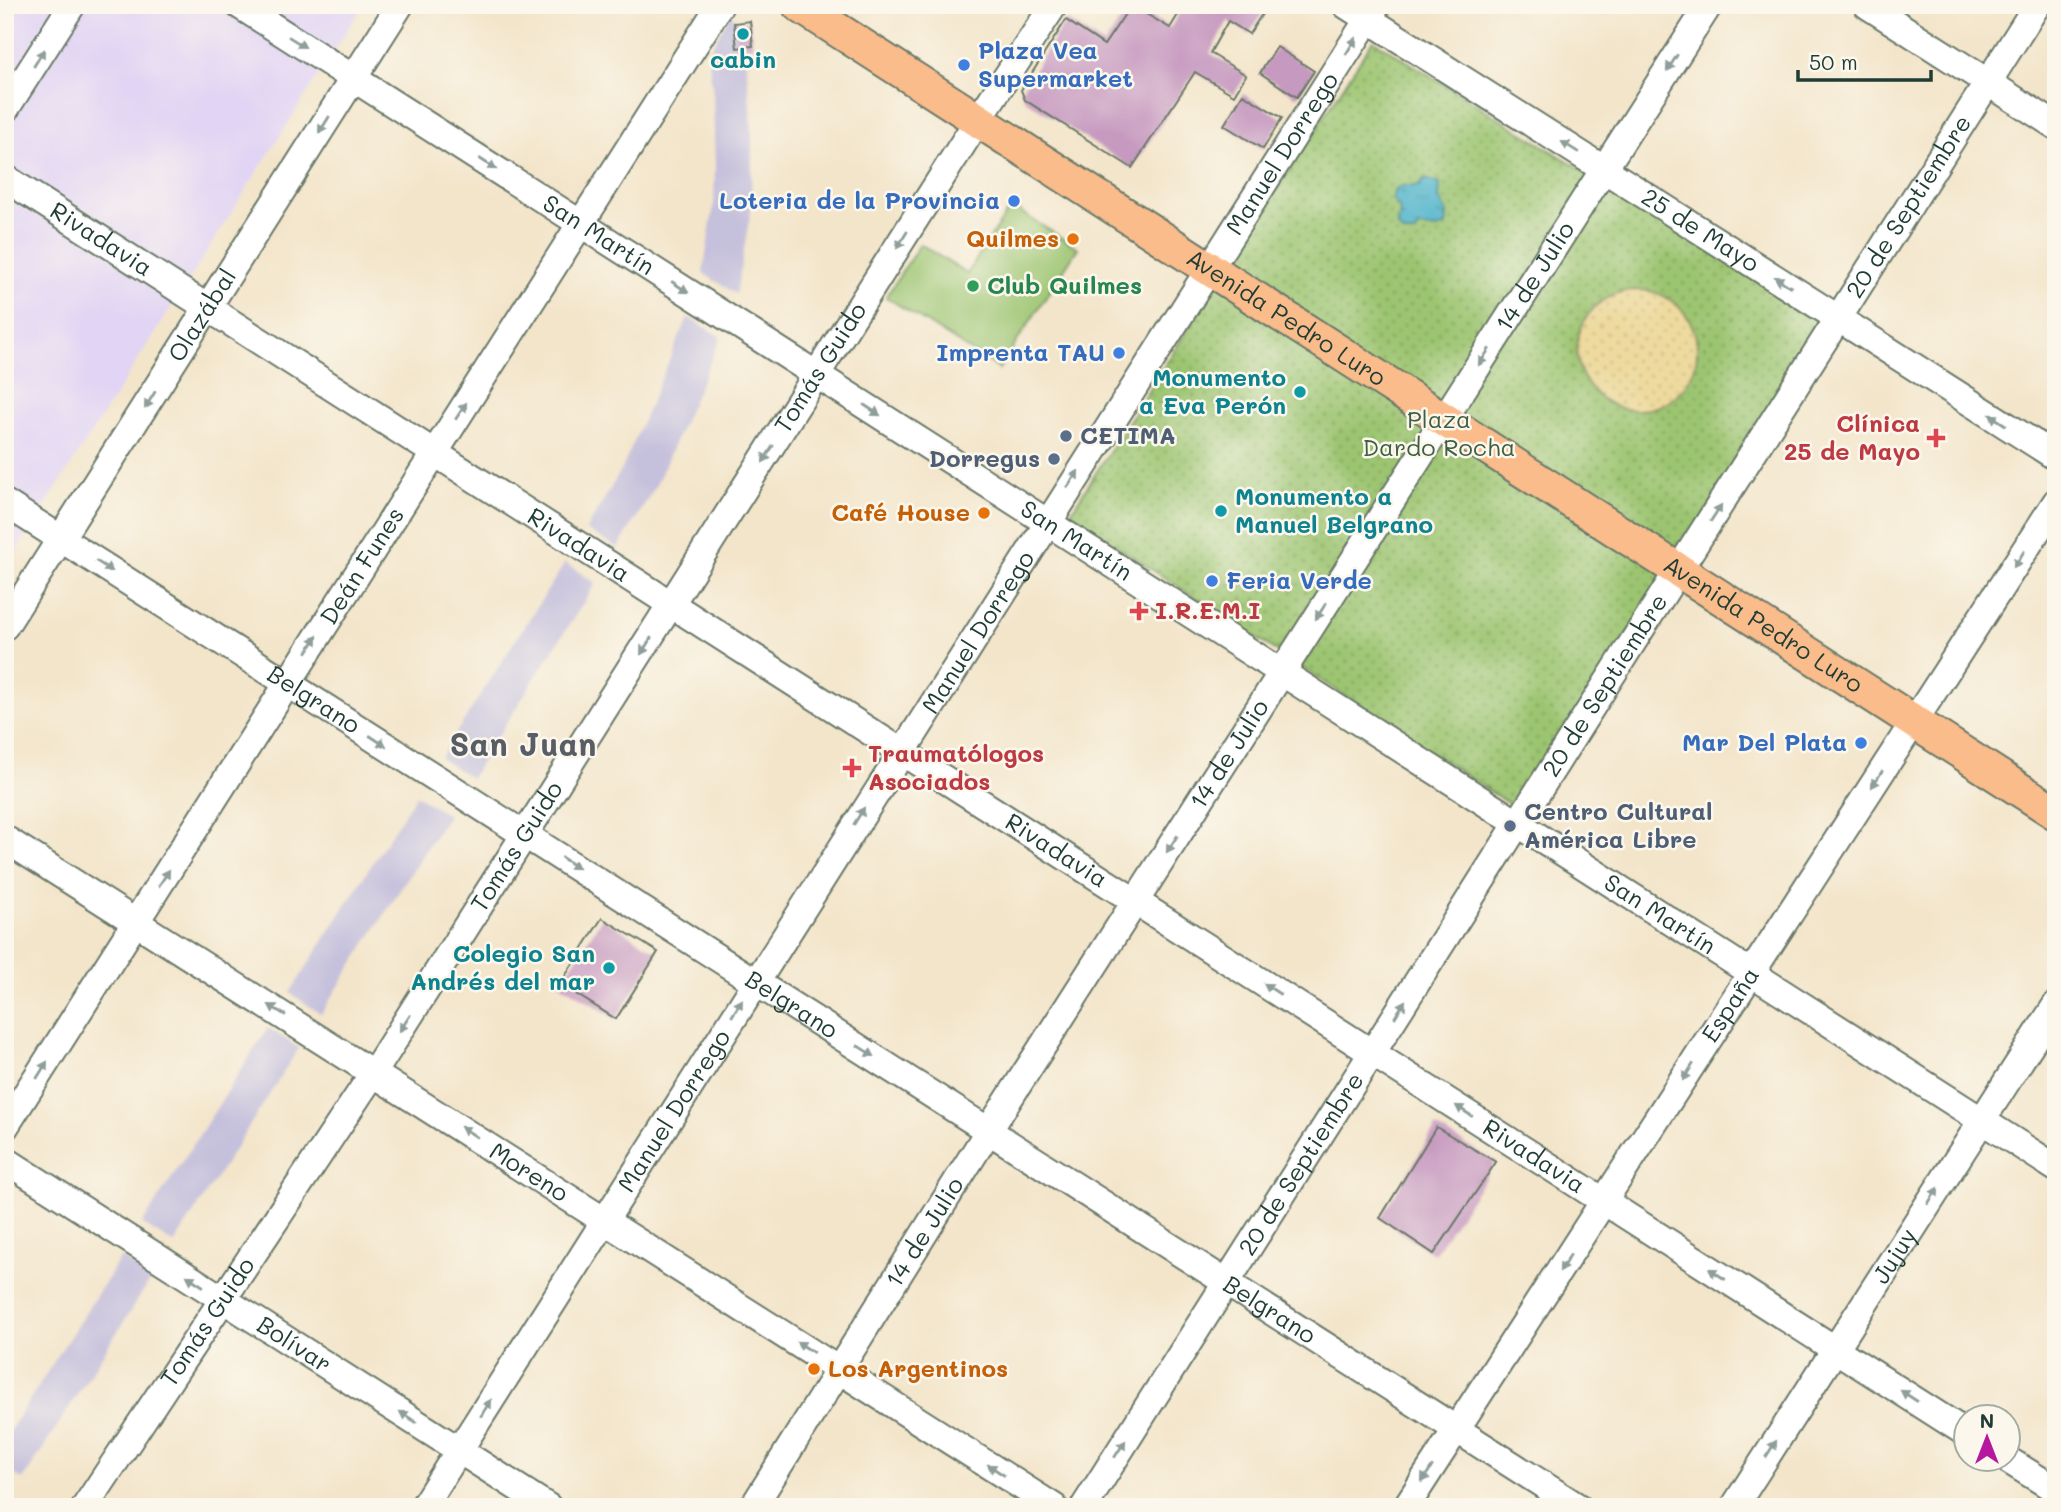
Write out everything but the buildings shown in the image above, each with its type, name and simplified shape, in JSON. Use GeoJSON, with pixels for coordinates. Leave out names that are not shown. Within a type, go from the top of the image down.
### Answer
{"type":"FeatureCollection","features":[{"type":"Feature","properties":{"kind":"main road","name":"Avenida Pedro Luro"},"geometry":{"type":"LineString","coordinates":[[799,5],[2056,813]]}},
{"type":"Feature","properties":{"kind":"street"},"geometry":{"type":"LineString","coordinates":[[5,110],[72,5]]}},
{"type":"Feature","properties":{"kind":"street","name":"San Martín"},"geometry":{"type":"LineString","coordinates":[[239,5],[2056,1168]]}},
{"type":"Feature","properties":{"kind":"street","name":"Olazábal"},"geometry":{"type":"LineString","coordinates":[[5,626],[400,5]]}},
{"type":"Feature","properties":{"kind":"street","name":"Deán Funes"},"geometry":{"type":"LineString","coordinates":[[5,1127],[720,5]]}},
{"type":"Feature","properties":{"kind":"street","name":"Tomás Guido"},"geometry":{"type":"LineString","coordinates":[[85,1507],[374,1072],[978,120],[1054,5]]}},
{"type":"Feature","properties":{"kind":"street","name":"14 de Julio"},"geometry":{"type":"LineString","coordinates":[[753,1507],[989,1130],[1709,5]]}},
{"type":"Feature","properties":{"kind":"street"},"geometry":{"type":"LineString","coordinates":[[1867,5],[2056,126]]}},
{"type":"Feature","properties":{"kind":"street","name":"20 de Septiembre"},"geometry":{"type":"LineString","coordinates":[[1083,1507],[1841,318],[2037,5]]}},
{"type":"Feature","properties":{"kind":"street","name":"25 de Mayo"},"geometry":{"type":"LineString","coordinates":[[1363,10],[1604,169],[2056,457]]}},
{"type":"Feature","properties":{"kind":"street","name":"Manuel Dorrego"},"geometry":{"type":"LineString","coordinates":[[423,1507],[1208,269],[1363,10]]}},
{"type":"Feature","properties":{"kind":"street","name":"Rivadavia"},"geometry":{"type":"LineString","coordinates":[[5,178],[1952,1424]]}},
{"type":"Feature","properties":{"kind":"street","name":"España"},"geometry":{"type":"LineString","coordinates":[[1406,1507],[2056,502]]}},
{"type":"Feature","properties":{"kind":"street","name":"Belgrano"},"geometry":{"type":"LineString","coordinates":[[5,503],[1578,1507]]}},
{"type":"Feature","properties":{"kind":"street","name":"Moreno"},"geometry":{"type":"LineString","coordinates":[[5,839],[1054,1507]]}},
{"type":"Feature","properties":{"kind":"street","name":"Jujuy"},"geometry":{"type":"LineString","coordinates":[[1734,1507],[2056,1005]]}},
{"type":"Feature","properties":{"kind":"street","name":"Bolívar"},"geometry":{"type":"LineString","coordinates":[[5,1160],[548,1507]]}},
{"type":"Feature","properties":{"kind":"street"},"geometry":{"type":"LineString","coordinates":[[2022,1469],[2056,1490]]}},
{"type":"Feature","properties":{"kind":"shaded area"},"geometry":{"type":"Polygon","coordinates":[[[5,5],[363,5],[5,569],[5,5]]]}},
{"type":"Feature","properties":{"kind":"shaded area"},"geometry":{"type":"Polygon","coordinates":[[[730,15],[742,22],[734,24],[737,47],[745,47],[752,132],[751,209],[736,294],[703,273],[714,204],[715,168],[713,94],[708,53],[730,15]]]}},
{"type":"Feature","properties":{"kind":"shaded area"},"geometry":{"type":"Polygon","coordinates":[[[688,317],[721,337],[655,487],[618,548],[586,530],[622,469],[688,317]]]}},
{"type":"Feature","properties":{"kind":"shaded area"},"geometry":{"type":"Polygon","coordinates":[[[565,563],[596,583],[471,778],[440,758],[565,563]]]}},
{"type":"Feature","properties":{"kind":"shaded area"},"geometry":{"type":"Polygon","coordinates":[[[416,795],[448,815],[321,1014],[290,993],[416,795]]]}},
{"type":"Feature","properties":{"kind":"shaded area"},"geometry":{"type":"Polygon","coordinates":[[[268,1028],[299,1048],[174,1244],[142,1224],[268,1028]]]}},
{"type":"Feature","properties":{"kind":"shaded area"},"geometry":{"type":"Polygon","coordinates":[[[121,1257],[152,1277],[23,1480],[5,1469],[5,1438],[121,1257]]]}},
{"type":"Feature","properties":{"kind":"green space","name":"Plaza Dardo Rocha"},"geometry":{"type":"Polygon","coordinates":[[[1373,40],[1827,322],[1517,809],[1069,515],[1373,40]]]}},
{"type":"Feature","properties":{"kind":"green space","name":"Club Quilmes"},"geometry":{"type":"Polygon","coordinates":[[[1011,206],[1078,248],[999,369],[886,297],[920,244],[967,274],[1011,206]]]}},
{"type":"Feature","properties":{"kind":"sand"},"geometry":{"type":"Polygon","coordinates":[[[1637,290],[1660,295],[1679,308],[1692,327],[1697,350],[1692,373],[1679,392],[1660,405],[1637,410],[1614,405],[1595,392],[1582,373],[1577,350],[1582,327],[1595,308],[1614,295],[1637,290]]]}},
{"type":"Feature","properties":{"kind":"water"},"geometry":{"type":"Polygon","coordinates":[[[1425,179],[1440,184],[1439,199],[1447,213],[1446,225],[1438,229],[1420,227],[1415,233],[1403,233],[1398,227],[1400,209],[1393,200],[1394,191],[1401,186],[1419,186],[1425,179]]]}},
{"type":"Feature","properties":{"kind":"place","name":"cabin"},"geometry":{"type":"Point","coordinates":[743,34]}},
{"type":"Feature","properties":{"kind":"place","name":"Plaza Vea Supermarket"},"geometry":{"type":"Point","coordinates":[964,65]}},
{"type":"Feature","properties":{"kind":"place","name":"Loteria de la Provincia"},"geometry":{"type":"Point","coordinates":[1014,201]}},
{"type":"Feature","properties":{"kind":"place","name":"Quilmes"},"geometry":{"type":"Point","coordinates":[1073,239]}},
{"type":"Feature","properties":{"kind":"place","name":"Club Quilmes"},"geometry":{"type":"Point","coordinates":[973,286]}},
{"type":"Feature","properties":{"kind":"place","name":"Imprenta TAU"},"geometry":{"type":"Point","coordinates":[1119,353]}},
{"type":"Feature","properties":{"kind":"place","name":"Monumento a Eva Perón"},"geometry":{"type":"Point","coordinates":[1300,392]}},
{"type":"Feature","properties":{"kind":"place","name":"CETIMA"},"geometry":{"type":"Point","coordinates":[1066,436]}},
{"type":"Feature","properties":{"kind":"place","name":"Clínica 25 de Mayo"},"geometry":{"type":"Point","coordinates":[1936,438]}},
{"type":"Feature","properties":{"kind":"place","name":"Dorregus"},"geometry":{"type":"Point","coordinates":[1054,459]}},
{"type":"Feature","properties":{"kind":"place","name":"Monumento a Manuel Belgrano"},"geometry":{"type":"Point","coordinates":[1221,511]}},
{"type":"Feature","properties":{"kind":"place","name":"Café House"},"geometry":{"type":"Point","coordinates":[984,513]}},
{"type":"Feature","properties":{"kind":"place","name":"Feria Verde"},"geometry":{"type":"Point","coordinates":[1212,581]}},
{"type":"Feature","properties":{"kind":"place","name":"I.R.E.M.I"},"geometry":{"type":"Point","coordinates":[1139,611]}},
{"type":"Feature","properties":{"kind":"place","name":"Mar Del Plata"},"geometry":{"type":"Point","coordinates":[1861,743]}},
{"type":"Feature","properties":{"kind":"place","name":"Traumatólogos Asociados"},"geometry":{"type":"Point","coordinates":[852,768]}},
{"type":"Feature","properties":{"kind":"place","name":"Centro Cultural América Libre"},"geometry":{"type":"Point","coordinates":[1510,826]}},
{"type":"Feature","properties":{"kind":"place","name":"Colegio San Andrés del mar"},"geometry":{"type":"Point","coordinates":[609,968]}},
{"type":"Feature","properties":{"kind":"place","name":"Los Argentinos"},"geometry":{"type":"Point","coordinates":[814,1369]}},
{"type":"Feature","properties":{"kind":"district","name":"San Juan"},"geometry":{"type":"Point","coordinates":[523,745]}}]}
